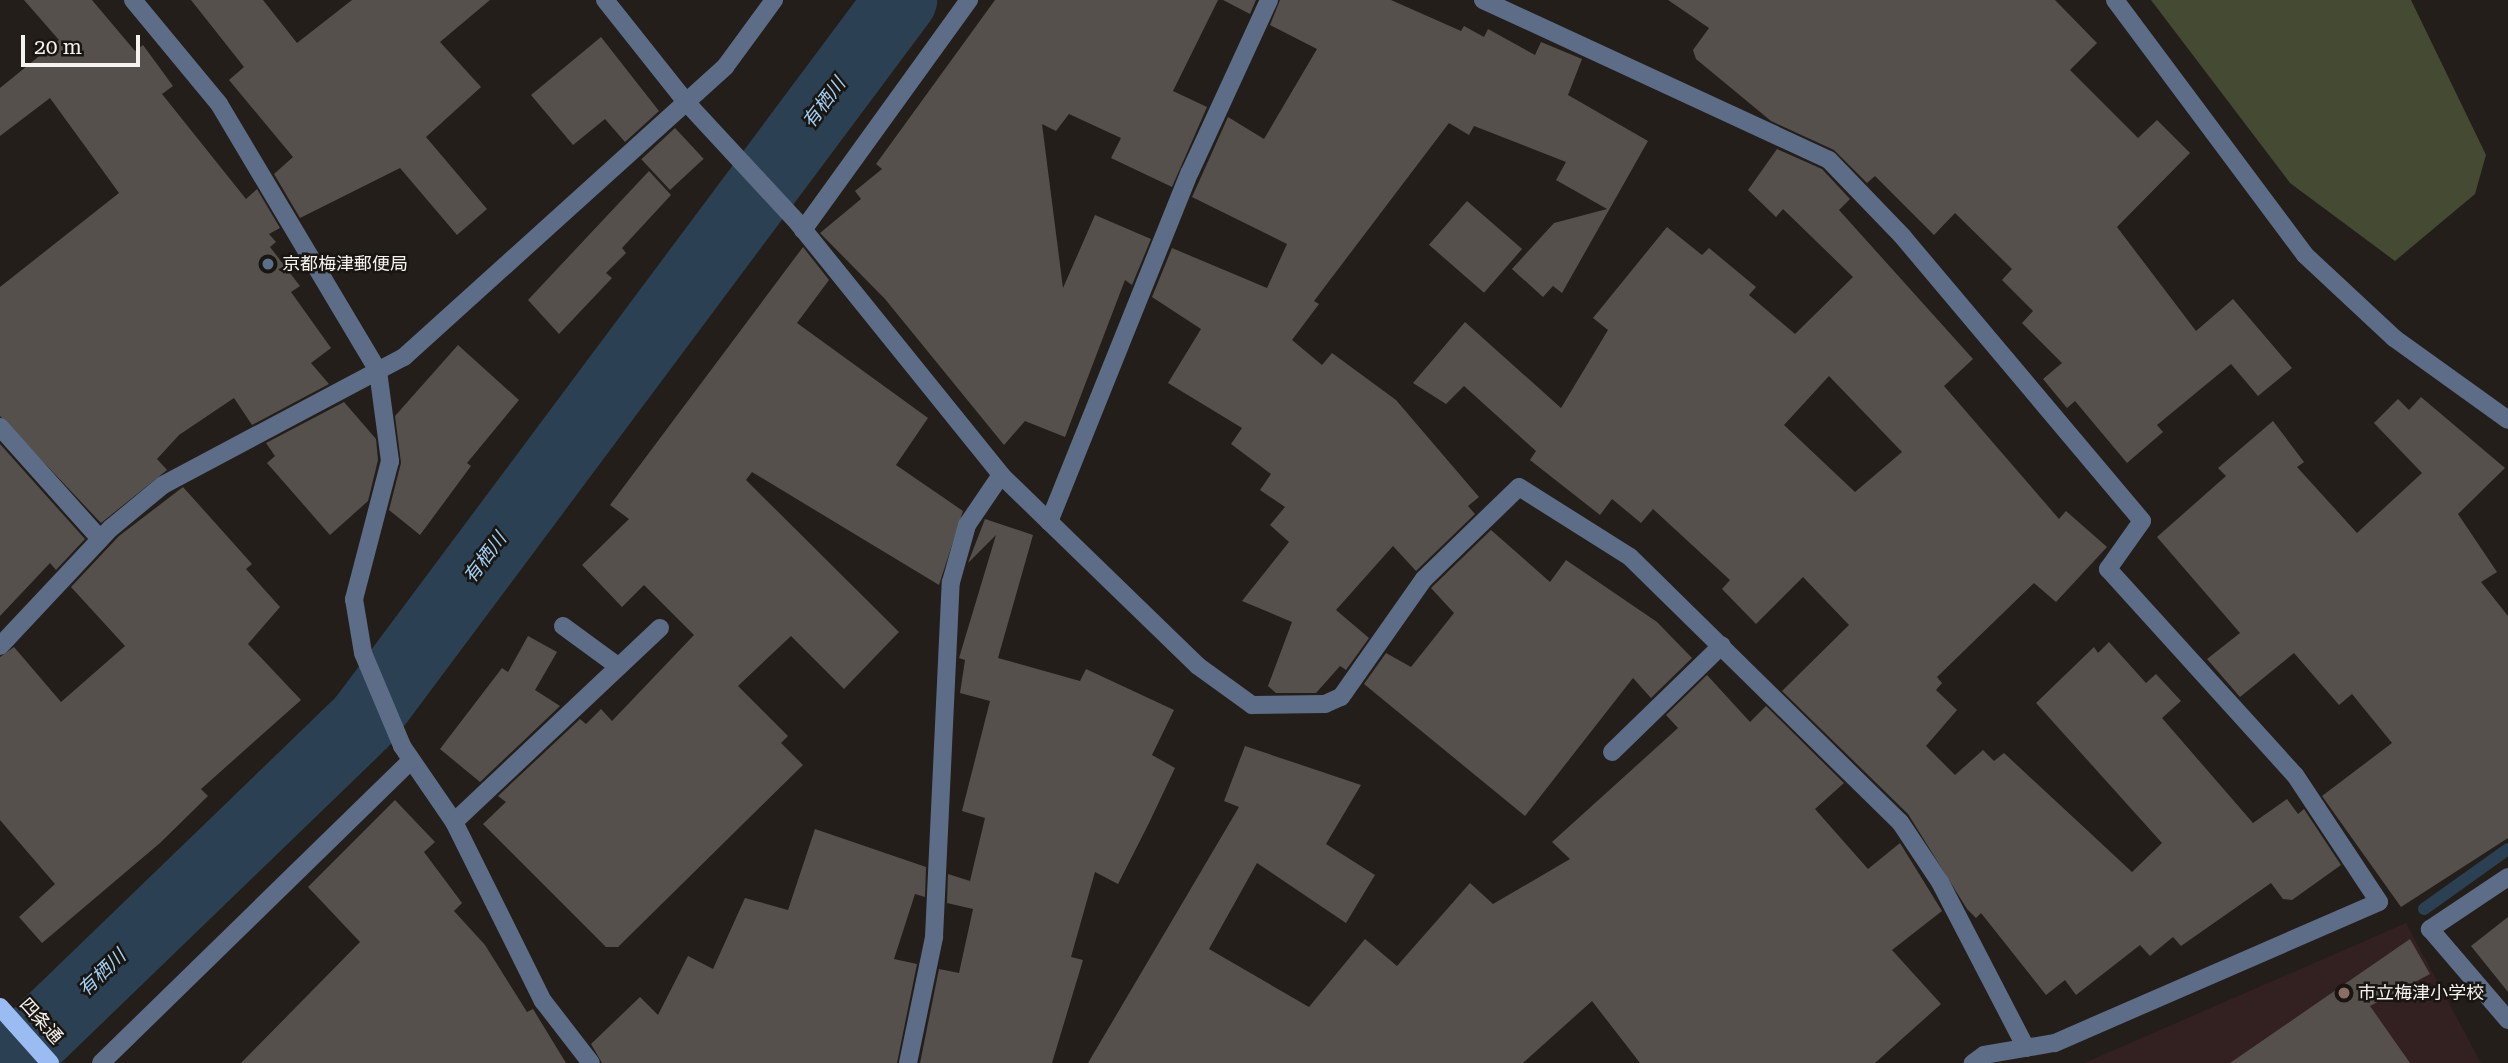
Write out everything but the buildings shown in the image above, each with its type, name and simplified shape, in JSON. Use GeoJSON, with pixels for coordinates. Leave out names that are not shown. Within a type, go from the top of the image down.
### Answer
{"type":"FeatureCollection","features":[{"type":"Feature","properties":{"kind":"main road","name":"四条通"},"geometry":{"type":"LineString","coordinates":[[0,1008],[50,1063]]}},
{"type":"Feature","properties":{"kind":"street"},"geometry":{"type":"LineString","coordinates":[[133,0],[219,104],[378,371],[390,461],[354,599],[363,653],[406,753],[454,822],[543,1001],[591,1063]]}},
{"type":"Feature","properties":{"kind":"street"},"geometry":{"type":"LineString","coordinates":[[605,0],[687,103],[800,226],[1001,475],[1198,666],[1252,705],[1325,704],[1341,697],[1424,579],[1519,487],[1630,557],[1900,822],[1940,882],[2026,1048]]}},
{"type":"Feature","properties":{"kind":"street"},"geometry":{"type":"LineString","coordinates":[[0,646],[100,539],[163,485],[404,357],[725,67],[774,0]]}},
{"type":"Feature","properties":{"kind":"street"},"geometry":{"type":"LineString","coordinates":[[800,226],[969,0]]}},
{"type":"Feature","properties":{"kind":"street"},"geometry":{"type":"LineString","coordinates":[[1049,522],[1190,172],[1269,0]]}},
{"type":"Feature","properties":{"kind":"street"},"geometry":{"type":"LineString","coordinates":[[1483,0],[1829,160],[1903,237],[2142,521],[2108,569],[2295,775],[2379,902],[2054,1043],[1973,1063]]}},
{"type":"Feature","properties":{"kind":"street"},"geometry":{"type":"LineString","coordinates":[[2115,0],[2305,255],[2394,338],[2508,419]]}},
{"type":"Feature","properties":{"kind":"street"},"geometry":{"type":"LineString","coordinates":[[0,427],[100,539]]}},
{"type":"Feature","properties":{"kind":"street"},"geometry":{"type":"LineString","coordinates":[[908,1063],[934,937],[951,582],[967,525],[1001,475]]}},
{"type":"Feature","properties":{"kind":"street"},"geometry":{"type":"LineString","coordinates":[[563,626],[618,667]]}},
{"type":"Feature","properties":{"kind":"street"},"geometry":{"type":"LineString","coordinates":[[454,822],[660,628]]}},
{"type":"Feature","properties":{"kind":"street"},"geometry":{"type":"LineString","coordinates":[[1612,752],[1722,645]]}},
{"type":"Feature","properties":{"kind":"street"},"geometry":{"type":"LineString","coordinates":[[101,1063],[406,753]]}},
{"type":"Feature","properties":{"kind":"street"},"geometry":{"type":"LineString","coordinates":[[2508,877],[2430,929],[2508,1020]]}},
{"type":"Feature","properties":{"kind":"shaded area","name":"市立梅津小学校"},"geometry":{"type":"Polygon","coordinates":[[[2406,923],[2481,1063],[2084,1063],[2406,923]]]}},
{"type":"Feature","properties":{"kind":"green space"},"geometry":{"type":"Polygon","coordinates":[[[2151,0],[2411,0],[2486,155],[2475,194],[2395,261],[2290,183],[2151,0]]]}},
{"type":"Feature","properties":{"kind":"waterway","name":"有栖川"},"geometry":{"type":"LineString","coordinates":[[9,1063],[363,721],[901,0]]}},
{"type":"Feature","properties":{"kind":"waterway"},"geometry":{"type":"LineString","coordinates":[[2424,909],[2508,849]]}},
{"type":"Feature","properties":{"kind":"place","name":"京都梅津郵便局"},"geometry":{"type":"Point","coordinates":[268,264]}},
{"type":"Feature","properties":{"kind":"place","name":"市立梅津小学校"},"geometry":{"type":"Point","coordinates":[2344,993]}}]}
